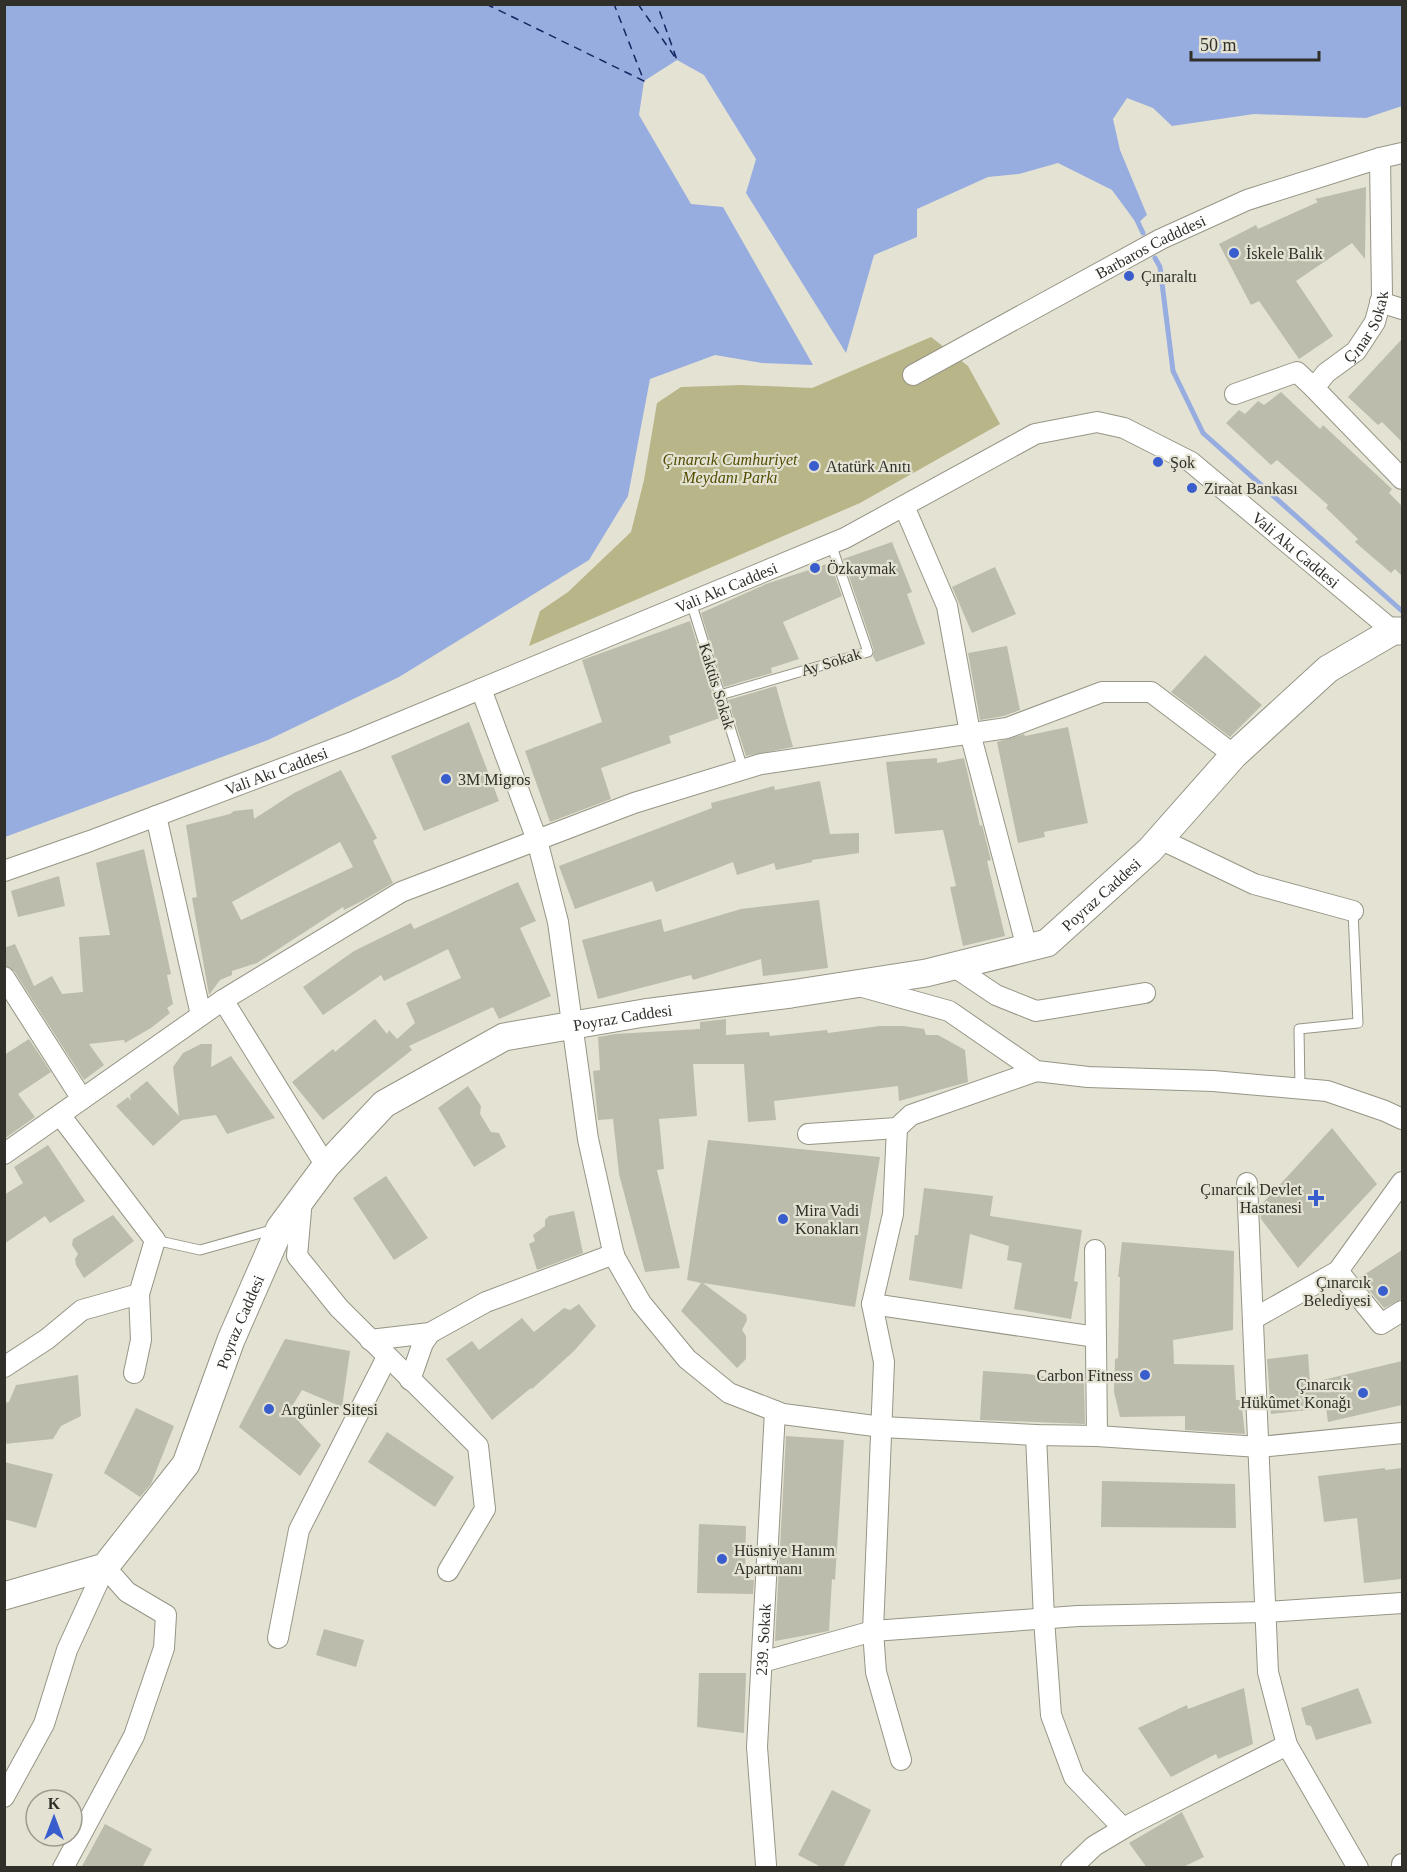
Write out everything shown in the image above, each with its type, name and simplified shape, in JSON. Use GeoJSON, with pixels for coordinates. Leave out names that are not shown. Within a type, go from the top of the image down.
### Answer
{"type":"FeatureCollection","features":[{"type":"Feature","properties":{"kind":"street","name":"Barbaros Cadddesi"},"geometry":{"type":"LineString","coordinates":[[913,375],[1161,239],[1247,200],[1402,153]]}},
{"type":"Feature","properties":{"kind":"street","name":"Çınar Sokak"},"geometry":{"type":"LineString","coordinates":[[1314,388],[1326,372],[1356,351],[1375,322],[1380,302],[1380,158]]}},
{"type":"Feature","properties":{"kind":"street"},"geometry":{"type":"LineString","coordinates":[[1380,302],[1402,309]]}},
{"type":"Feature","properties":{"kind":"street"},"geometry":{"type":"LineString","coordinates":[[1235,394],[1297,372],[1402,479]]}},
{"type":"Feature","properties":{"kind":"street","name":"Vali Akı Caddesi"},"geometry":{"type":"LineString","coordinates":[[4,871],[356,741],[831,544],[1035,434],[1097,422],[1124,428],[1191,462],[1397,631]]}},
{"type":"Feature","properties":{"kind":"street"},"geometry":{"type":"LineString","coordinates":[[904,506],[947,606],[970,733],[1027,948]]}},
{"type":"Feature","properties":{"kind":"street","name":"Poyraz Caddesi"},"geometry":{"type":"LineString","coordinates":[[105,1567],[186,1464],[231,1340],[280,1228],[326,1166],[384,1104],[504,1037],[644,1013],[853,984],[953,966],[1047,943],[1150,850],[1234,754],[1328,669],[1397,631]]}},
{"type":"Feature","properties":{"kind":"street"},"geometry":{"type":"LineString","coordinates":[[482,688],[537,840],[558,922],[588,1138],[614,1254],[641,1303],[687,1359],[729,1393],[783,1414],[882,1427],[1097,1436],[1258,1448],[1402,1433]]}},
{"type":"Feature","properties":{"kind":"street"},"geometry":{"type":"LineString","coordinates":[[4,1154],[223,1000],[401,892],[634,803],[761,764],[1007,728],[1102,692],[1151,692],[1234,754]]}},
{"type":"Feature","properties":{"kind":"street"},"geometry":{"type":"LineString","coordinates":[[156,816],[201,1015]]}},
{"type":"Feature","properties":{"kind":"street"},"geometry":{"type":"LineString","coordinates":[[1160,839],[1254,884],[1353,911]]}},
{"type":"Feature","properties":{"kind":"street"},"geometry":{"type":"LineString","coordinates":[[953,966],[996,995],[1036,1011],[1145,993]]}},
{"type":"Feature","properties":{"kind":"street"},"geometry":{"type":"LineString","coordinates":[[4,977],[11,1002],[82,1099]]}},
{"type":"Feature","properties":{"kind":"street"},"geometry":{"type":"LineString","coordinates":[[853,984],[949,1011],[1036,1071]]}},
{"type":"Feature","properties":{"kind":"street"},"geometry":{"type":"LineString","coordinates":[[223,1000],[326,1166]]}},
{"type":"Feature","properties":{"kind":"street"},"geometry":{"type":"LineString","coordinates":[[808,1134],[897,1128],[911,1115],[1036,1071],[1088,1077],[1213,1081],[1327,1091],[1402,1119]]}},
{"type":"Feature","properties":{"kind":"street"},"geometry":{"type":"LineString","coordinates":[[60,1115],[155,1240],[139,1294],[141,1340],[134,1373]]}},
{"type":"Feature","properties":{"kind":"street"},"geometry":{"type":"LineString","coordinates":[[897,1128],[893,1214],[872,1304],[884,1362],[873,1631],[876,1672],[901,1760]]}},
{"type":"Feature","properties":{"kind":"street"},"geometry":{"type":"LineString","coordinates":[[1253,1319],[1338,1271],[1402,1182]]}},
{"type":"Feature","properties":{"kind":"street"},"geometry":{"type":"LineString","coordinates":[[1247,1183],[1268,1672],[1287,1745],[1358,1868]]}},
{"type":"Feature","properties":{"kind":"street"},"geometry":{"type":"LineString","coordinates":[[302,1198],[297,1256],[339,1308],[478,1446],[485,1509],[448,1571]]}},
{"type":"Feature","properties":{"kind":"street"},"geometry":{"type":"LineString","coordinates":[[1095,1250],[1097,1436]]}},
{"type":"Feature","properties":{"kind":"street"},"geometry":{"type":"LineString","coordinates":[[370,1340],[430,1333],[486,1302],[614,1254]]}},
{"type":"Feature","properties":{"kind":"street"},"geometry":{"type":"LineString","coordinates":[[1338,1271],[1381,1324],[1402,1311]]}},
{"type":"Feature","properties":{"kind":"street"},"geometry":{"type":"LineString","coordinates":[[4,1366],[47,1340],[82,1310],[139,1294]]}},
{"type":"Feature","properties":{"kind":"street"},"geometry":{"type":"LineString","coordinates":[[872,1304],[1096,1337]]}},
{"type":"Feature","properties":{"kind":"street"},"geometry":{"type":"LineString","coordinates":[[410,1380],[423,1343],[430,1333]]}},
{"type":"Feature","properties":{"kind":"street"},"geometry":{"type":"LineString","coordinates":[[278,1638],[299,1530],[387,1356]]}},
{"type":"Feature","properties":{"kind":"street","name":"239. Sokak"},"geometry":{"type":"LineString","coordinates":[[766,1865],[757,1747],[775,1411]]}},
{"type":"Feature","properties":{"kind":"street"},"geometry":{"type":"LineString","coordinates":[[1036,1435],[1044,1619],[1051,1715],[1074,1777],[1123,1828]]}},
{"type":"Feature","properties":{"kind":"street"},"geometry":{"type":"LineString","coordinates":[[4,1596],[105,1567]]}},
{"type":"Feature","properties":{"kind":"street"},"geometry":{"type":"LineString","coordinates":[[4,1797],[44,1724],[67,1650],[105,1567]]}},
{"type":"Feature","properties":{"kind":"street"},"geometry":{"type":"LineString","coordinates":[[63,1868],[134,1736],[164,1648],[166,1615],[128,1592],[105,1567]]}},
{"type":"Feature","properties":{"kind":"street"},"geometry":{"type":"LineString","coordinates":[[762,1662],[873,1631],[1044,1619],[1266,1612],[1402,1603]]}},
{"type":"Feature","properties":{"kind":"street"},"geometry":{"type":"LineString","coordinates":[[1071,1868],[1094,1846],[1123,1828],[1287,1745]]}},
{"type":"Feature","properties":{"kind":"lane","name":"Ay Sokak"},"geometry":{"type":"LineString","coordinates":[[720,695],[868,652],[831,544]]}},
{"type":"Feature","properties":{"kind":"lane","name":"Kaktüs Sokak"},"geometry":{"type":"LineString","coordinates":[[691,602],[743,769]]}},
{"type":"Feature","properties":{"kind":"lane"},"geometry":{"type":"LineString","coordinates":[[1300,1089],[1299,1029],[1358,1023],[1353,911]]}},
{"type":"Feature","properties":{"kind":"lane"},"geometry":{"type":"LineString","coordinates":[[155,1240],[200,1250],[280,1228]]}},
{"type":"Feature","properties":{"kind":"green space","name":"Çınarcık Cumhuriyet Meydanı Parkı"},"geometry":{"type":"Polygon","coordinates":[[[931,337],[968,366],[1000,424],[860,503],[529,646],[540,611],[568,592],[631,532],[644,480],[657,403],[681,387],[742,385],[812,388],[931,337]]]}},
{"type":"Feature","properties":{"kind":"water"},"geometry":{"type":"Polygon","coordinates":[[[5,4],[1402,5],[1402,106],[1366,118],[1254,114],[1172,126],[1153,108],[1127,98],[1113,119],[1120,150],[1147,215],[1137,224],[1112,190],[1058,163],[1019,174],[988,177],[917,209],[917,237],[874,255],[846,353],[746,193],[756,159],[704,75],[677,60],[644,81],[639,115],[691,204],[723,207],[813,365],[762,363],[715,355],[650,379],[628,496],[589,560],[399,677],[268,740],[5,837],[5,4]]]}},
{"type":"Feature","properties":{"kind":"building"},"geometry":{"type":"Polygon","coordinates":[[[1366,187],[1365,259],[1352,243],[1296,281],[1333,336],[1299,359],[1259,301],[1251,305],[1219,244],[1256,225],[1258,229],[1318,202],[1315,199],[1366,187]]]}},
{"type":"Feature","properties":{"kind":"building"},"geometry":{"type":"Polygon","coordinates":[[[1402,339],[1402,442],[1382,422],[1378,425],[1348,397],[1402,339]]]}},
{"type":"Feature","properties":{"kind":"building"},"geometry":{"type":"Polygon","coordinates":[[[1281,392],[1320,429],[1323,425],[1392,489],[1389,493],[1402,506],[1402,576],[1395,569],[1391,573],[1355,542],[1358,539],[1326,508],[1328,505],[1277,460],[1271,465],[1226,423],[1239,410],[1245,414],[1258,401],[1264,405],[1281,392]]]}},
{"type":"Feature","properties":{"kind":"building"},"geometry":{"type":"Polygon","coordinates":[[[892,542],[912,592],[907,594],[925,644],[876,662],[843,559],[892,542]]]}},
{"type":"Feature","properties":{"kind":"building"},"geometry":{"type":"Polygon","coordinates":[[[830,563],[842,596],[783,622],[799,659],[771,668],[772,673],[724,687],[701,613],[766,584],[830,563]]]}},
{"type":"Feature","properties":{"kind":"building"},"geometry":{"type":"Polygon","coordinates":[[[995,567],[1016,614],[972,633],[952,587],[995,567]]]}},
{"type":"Feature","properties":{"kind":"building"},"geometry":{"type":"Polygon","coordinates":[[[690,621],[720,718],[669,736],[671,743],[601,768],[611,799],[550,822],[525,751],[602,722],[582,660],[690,621]]]}},
{"type":"Feature","properties":{"kind":"building"},"geometry":{"type":"Polygon","coordinates":[[[1007,646],[1020,710],[1004,716],[980,720],[968,653],[1007,646]]]}},
{"type":"Feature","properties":{"kind":"building"},"geometry":{"type":"Polygon","coordinates":[[[1205,655],[1262,705],[1230,737],[1171,692],[1205,655]]]}},
{"type":"Feature","properties":{"kind":"building"},"geometry":{"type":"Polygon","coordinates":[[[776,686],[793,747],[746,756],[728,700],[776,686]]]}},
{"type":"Feature","properties":{"kind":"building","name":"3M Migros"},"geometry":{"type":"Polygon","coordinates":[[[469,722],[499,801],[424,831],[391,756],[469,722]]]}},
{"type":"Feature","properties":{"kind":"building"},"geometry":{"type":"Polygon","coordinates":[[[1068,727],[1088,823],[1044,832],[1045,837],[1018,843],[997,742],[1024,734],[1025,736],[1068,727]]]}},
{"type":"Feature","properties":{"kind":"building"},"geometry":{"type":"Polygon","coordinates":[[[937,758],[937,763],[964,758],[980,826],[982,825],[991,860],[987,861],[1005,936],[963,946],[950,887],[956,886],[943,830],[895,834],[886,762],[937,758]]]}},
{"type":"Feature","properties":{"kind":"building"},"geometry":{"type":"Polygon","coordinates":[[[341,770],[377,838],[373,841],[393,883],[344,910],[343,907],[257,963],[232,971],[232,975],[220,980],[209,995],[192,898],[197,897],[186,825],[234,811],[253,809],[254,819],[294,793],[341,770]],[[340,842],[232,902],[241,920],[353,867],[340,842]]]}},
{"type":"Feature","properties":{"kind":"building"},"geometry":{"type":"Polygon","coordinates":[[[820,781],[830,834],[859,833],[859,853],[812,860],[812,862],[776,870],[774,863],[737,875],[733,862],[656,892],[652,881],[575,909],[559,866],[712,808],[711,803],[774,786],[775,790],[820,781]]]}},
{"type":"Feature","properties":{"kind":"building"},"geometry":{"type":"Polygon","coordinates":[[[144,849],[171,974],[167,975],[173,1004],[167,1008],[170,1013],[151,1028],[125,1043],[124,1040],[89,1044],[104,1065],[84,1080],[14,971],[4,965],[4,948],[15,944],[34,986],[52,976],[62,994],[83,992],[79,937],[110,935],[96,863],[144,849]]]}},
{"type":"Feature","properties":{"kind":"building"},"geometry":{"type":"Polygon","coordinates":[[[59,876],[65,906],[18,917],[11,891],[59,876]]]}},
{"type":"Feature","properties":{"kind":"building"},"geometry":{"type":"Polygon","coordinates":[[[518,882],[536,921],[520,928],[551,996],[499,1019],[493,1007],[409,1046],[412,1050],[323,1120],[292,1082],[333,1049],[335,1052],[375,1019],[387,1034],[389,1030],[397,1039],[415,1023],[406,1003],[461,978],[448,949],[384,981],[381,975],[323,1015],[303,987],[354,951],[411,923],[414,929],[518,882]]]}},
{"type":"Feature","properties":{"kind":"building"},"geometry":{"type":"Polygon","coordinates":[[[819,900],[828,968],[763,976],[761,959],[693,980],[691,975],[598,999],[582,940],[661,919],[664,932],[741,909],[819,900]]]}},
{"type":"Feature","properties":{"kind":"building"},"geometry":{"type":"Polygon","coordinates":[[[726,1019],[726,1035],[769,1032],[770,1036],[827,1030],[828,1033],[880,1026],[924,1029],[926,1035],[938,1035],[965,1050],[968,1082],[899,1101],[898,1086],[774,1101],[776,1120],[748,1122],[744,1064],[693,1064],[697,1116],[659,1119],[664,1169],[657,1170],[680,1268],[645,1272],[619,1174],[613,1119],[598,1120],[593,1071],[600,1070],[598,1037],[700,1029],[700,1022],[726,1019]]]}},
{"type":"Feature","properties":{"kind":"building"},"geometry":{"type":"Polygon","coordinates":[[[29,1039],[51,1072],[18,1094],[35,1117],[4,1139],[4,1055],[29,1039]]]}},
{"type":"Feature","properties":{"kind":"building"},"geometry":{"type":"Polygon","coordinates":[[[201,1044],[212,1044],[211,1067],[231,1056],[275,1118],[227,1134],[216,1115],[182,1120],[153,1146],[116,1106],[128,1097],[131,1101],[130,1095],[147,1081],[179,1116],[173,1067],[183,1053],[201,1044]]]}},
{"type":"Feature","properties":{"kind":"building"},"geometry":{"type":"Polygon","coordinates":[[[468,1086],[481,1106],[480,1114],[491,1132],[499,1133],[506,1147],[474,1167],[438,1108],[468,1086]]]}},
{"type":"Feature","properties":{"kind":"building","name":"Çınarcık Devlet Hastanesi"},"geometry":{"type":"Polygon","coordinates":[[[1332,1128],[1377,1184],[1298,1268],[1261,1219],[1260,1206],[1332,1128]]]}},
{"type":"Feature","properties":{"kind":"building","name":"Mira Vadi Konakları"},"geometry":{"type":"Polygon","coordinates":[[[708,1140],[880,1157],[855,1307],[703,1283],[746,1315],[747,1320],[742,1330],[746,1336],[746,1359],[737,1368],[681,1311],[701,1283],[687,1280],[708,1140]]]}},
{"type":"Feature","properties":{"kind":"building"},"geometry":{"type":"Polygon","coordinates":[[[48,1145],[85,1201],[50,1223],[45,1216],[4,1244],[4,1195],[23,1183],[14,1167],[48,1145]]]}},
{"type":"Feature","properties":{"kind":"building"},"geometry":{"type":"Polygon","coordinates":[[[386,1176],[428,1238],[394,1260],[353,1198],[386,1176]]]}},
{"type":"Feature","properties":{"kind":"building"},"geometry":{"type":"Polygon","coordinates":[[[924,1188],[993,1196],[990,1216],[1082,1230],[1074,1281],[1078,1282],[1071,1319],[1014,1309],[1022,1263],[1007,1260],[1009,1246],[970,1234],[962,1289],[909,1280],[924,1188]]]}},
{"type":"Feature","properties":{"kind":"building"},"geometry":{"type":"Polygon","coordinates":[[[574,1211],[583,1253],[537,1270],[529,1244],[535,1241],[533,1235],[545,1226],[545,1220],[549,1216],[574,1211]]]}},
{"type":"Feature","properties":{"kind":"building"},"geometry":{"type":"Polygon","coordinates":[[[113,1215],[134,1241],[84,1278],[76,1265],[75,1259],[78,1254],[72,1245],[73,1239],[113,1215]]]}},
{"type":"Feature","properties":{"kind":"building"},"geometry":{"type":"Polygon","coordinates":[[[1122,1242],[1234,1251],[1233,1330],[1173,1340],[1174,1364],[1234,1365],[1236,1400],[1241,1400],[1245,1434],[1185,1430],[1185,1416],[1120,1417],[1114,1392],[1115,1359],[1118,1358],[1120,1277],[1118,1277],[1122,1242]]]}},
{"type":"Feature","properties":{"kind":"building","name":"Çınarcık Belediyesi"},"geometry":{"type":"Polygon","coordinates":[[[1402,1250],[1402,1299],[1384,1308],[1359,1278],[1402,1250]]]}},
{"type":"Feature","properties":{"kind":"building"},"geometry":{"type":"Polygon","coordinates":[[[579,1304],[596,1326],[574,1351],[532,1389],[492,1420],[446,1359],[472,1341],[479,1350],[522,1318],[534,1332],[564,1308],[570,1310],[579,1304]]]}},
{"type":"Feature","properties":{"kind":"building","name":"Argünler Sitesi"},"geometry":{"type":"Polygon","coordinates":[[[285,1339],[350,1351],[342,1407],[302,1390],[289,1411],[321,1445],[300,1476],[239,1427],[285,1339]]]}},
{"type":"Feature","properties":{"kind":"building"},"geometry":{"type":"Polygon","coordinates":[[[1308,1354],[1310,1383],[1402,1361],[1402,1405],[1328,1422],[1326,1408],[1271,1414],[1267,1359],[1308,1354]]]}},
{"type":"Feature","properties":{"kind":"building"},"geometry":{"type":"Polygon","coordinates":[[[983,1371],[1028,1374],[1084,1383],[1085,1424],[980,1420],[983,1371]]]}},
{"type":"Feature","properties":{"kind":"building"},"geometry":{"type":"Polygon","coordinates":[[[78,1375],[81,1416],[61,1426],[53,1439],[4,1444],[4,1403],[9,1402],[16,1385],[78,1375]]]}},
{"type":"Feature","properties":{"kind":"building"},"geometry":{"type":"Polygon","coordinates":[[[136,1408],[174,1426],[151,1484],[140,1497],[104,1473],[136,1408]]]}},
{"type":"Feature","properties":{"kind":"building"},"geometry":{"type":"Polygon","coordinates":[[[387,1432],[454,1477],[435,1507],[368,1462],[387,1432]]]}},
{"type":"Feature","properties":{"kind":"building"},"geometry":{"type":"Polygon","coordinates":[[[786,1436],[844,1440],[835,1580],[832,1579],[829,1631],[775,1641],[786,1436]]]}},
{"type":"Feature","properties":{"kind":"building"},"geometry":{"type":"Polygon","coordinates":[[[4,1462],[53,1474],[36,1528],[4,1519],[4,1462]]]}},
{"type":"Feature","properties":{"kind":"building"},"geometry":{"type":"Polygon","coordinates":[[[1385,1468],[1385,1470],[1402,1468],[1402,1579],[1364,1583],[1357,1518],[1324,1522],[1318,1476],[1385,1468]]]}},
{"type":"Feature","properties":{"kind":"building"},"geometry":{"type":"Polygon","coordinates":[[[1102,1481],[1235,1484],[1236,1528],[1101,1527],[1102,1481]]]}},
{"type":"Feature","properties":{"kind":"building","name":"Hüsniye Hanım Apartmanı"},"geometry":{"type":"Polygon","coordinates":[[[699,1524],[746,1526],[745,1580],[754,1580],[753,1594],[697,1593],[699,1524]]]}},
{"type":"Feature","properties":{"kind":"building"},"geometry":{"type":"Polygon","coordinates":[[[324,1629],[364,1640],[356,1667],[316,1655],[324,1629]]]}},
{"type":"Feature","properties":{"kind":"building"},"geometry":{"type":"Polygon","coordinates":[[[699,1673],[746,1673],[744,1733],[697,1727],[699,1673]]]}},
{"type":"Feature","properties":{"kind":"building"},"geometry":{"type":"Polygon","coordinates":[[[1244,1688],[1253,1744],[1218,1759],[1216,1754],[1171,1777],[1138,1728],[1187,1705],[1188,1709],[1244,1688]]]}},
{"type":"Feature","properties":{"kind":"building"},"geometry":{"type":"Polygon","coordinates":[[[1358,1688],[1372,1723],[1316,1740],[1311,1726],[1306,1725],[1301,1708],[1358,1688]]]}},
{"type":"Feature","properties":{"kind":"building"},"geometry":{"type":"Polygon","coordinates":[[[832,1790],[871,1810],[843,1868],[823,1868],[798,1855],[832,1790]]]}},
{"type":"Feature","properties":{"kind":"building"},"geometry":{"type":"Polygon","coordinates":[[[1182,1812],[1204,1857],[1181,1868],[1147,1868],[1129,1843],[1182,1812]]]}},
{"type":"Feature","properties":{"kind":"building"},"geometry":{"type":"Polygon","coordinates":[[[105,1824],[152,1849],[142,1868],[81,1868],[105,1824]]]}},
{"type":"Feature","properties":{"kind":"waterway"},"geometry":{"type":"LineString","coordinates":[[1136,218],[1143,233]]}},
{"type":"Feature","properties":{"kind":"waterway"},"geometry":{"type":"LineString","coordinates":[[1155,258],[1160,267],[1173,371],[1203,433],[1402,611]]}},
{"type":"Feature","properties":{"kind":"ferry route"},"geometry":{"type":"LineString","coordinates":[[486,4],[644,81],[614,4]]}},
{"type":"Feature","properties":{"kind":"ferry route"},"geometry":{"type":"LineString","coordinates":[[638,4],[677,60],[657,4]]}},
{"type":"Feature","properties":{"kind":"place","name":"İskele Balık"},"geometry":{"type":"Point","coordinates":[1234,253]}},
{"type":"Feature","properties":{"kind":"place","name":"Çınaraltı"},"geometry":{"type":"Point","coordinates":[1129,276]}},
{"type":"Feature","properties":{"kind":"place","name":"Şok"},"geometry":{"type":"Point","coordinates":[1158,462]}},
{"type":"Feature","properties":{"kind":"place","name":"Atatürk Anıtı"},"geometry":{"type":"Point","coordinates":[814,466]}},
{"type":"Feature","properties":{"kind":"place","name":"Ziraat Bankası"},"geometry":{"type":"Point","coordinates":[1192,488]}},
{"type":"Feature","properties":{"kind":"place","name":"Özkaymak"},"geometry":{"type":"Point","coordinates":[815,568]}},
{"type":"Feature","properties":{"kind":"place","name":"3M Migros"},"geometry":{"type":"Point","coordinates":[446,779]}},
{"type":"Feature","properties":{"kind":"place","name":"Çınarcık Devlet Hastanesi"},"geometry":{"type":"Point","coordinates":[1316,1198]}},
{"type":"Feature","properties":{"kind":"place","name":"Mira Vadi Konakları"},"geometry":{"type":"Point","coordinates":[783,1219]}},
{"type":"Feature","properties":{"kind":"place","name":"Çınarcık Belediyesi"},"geometry":{"type":"Point","coordinates":[1383,1291]}},
{"type":"Feature","properties":{"kind":"place","name":"Carbon Fitness"},"geometry":{"type":"Point","coordinates":[1145,1375]}},
{"type":"Feature","properties":{"kind":"place","name":"Çınarcık Hükûmet Konağı"},"geometry":{"type":"Point","coordinates":[1363,1393]}},
{"type":"Feature","properties":{"kind":"place","name":"Argünler Sitesi"},"geometry":{"type":"Point","coordinates":[269,1409]}},
{"type":"Feature","properties":{"kind":"place","name":"Hüsniye Hanım Apartmanı"},"geometry":{"type":"Point","coordinates":[722,1559]}}]}
